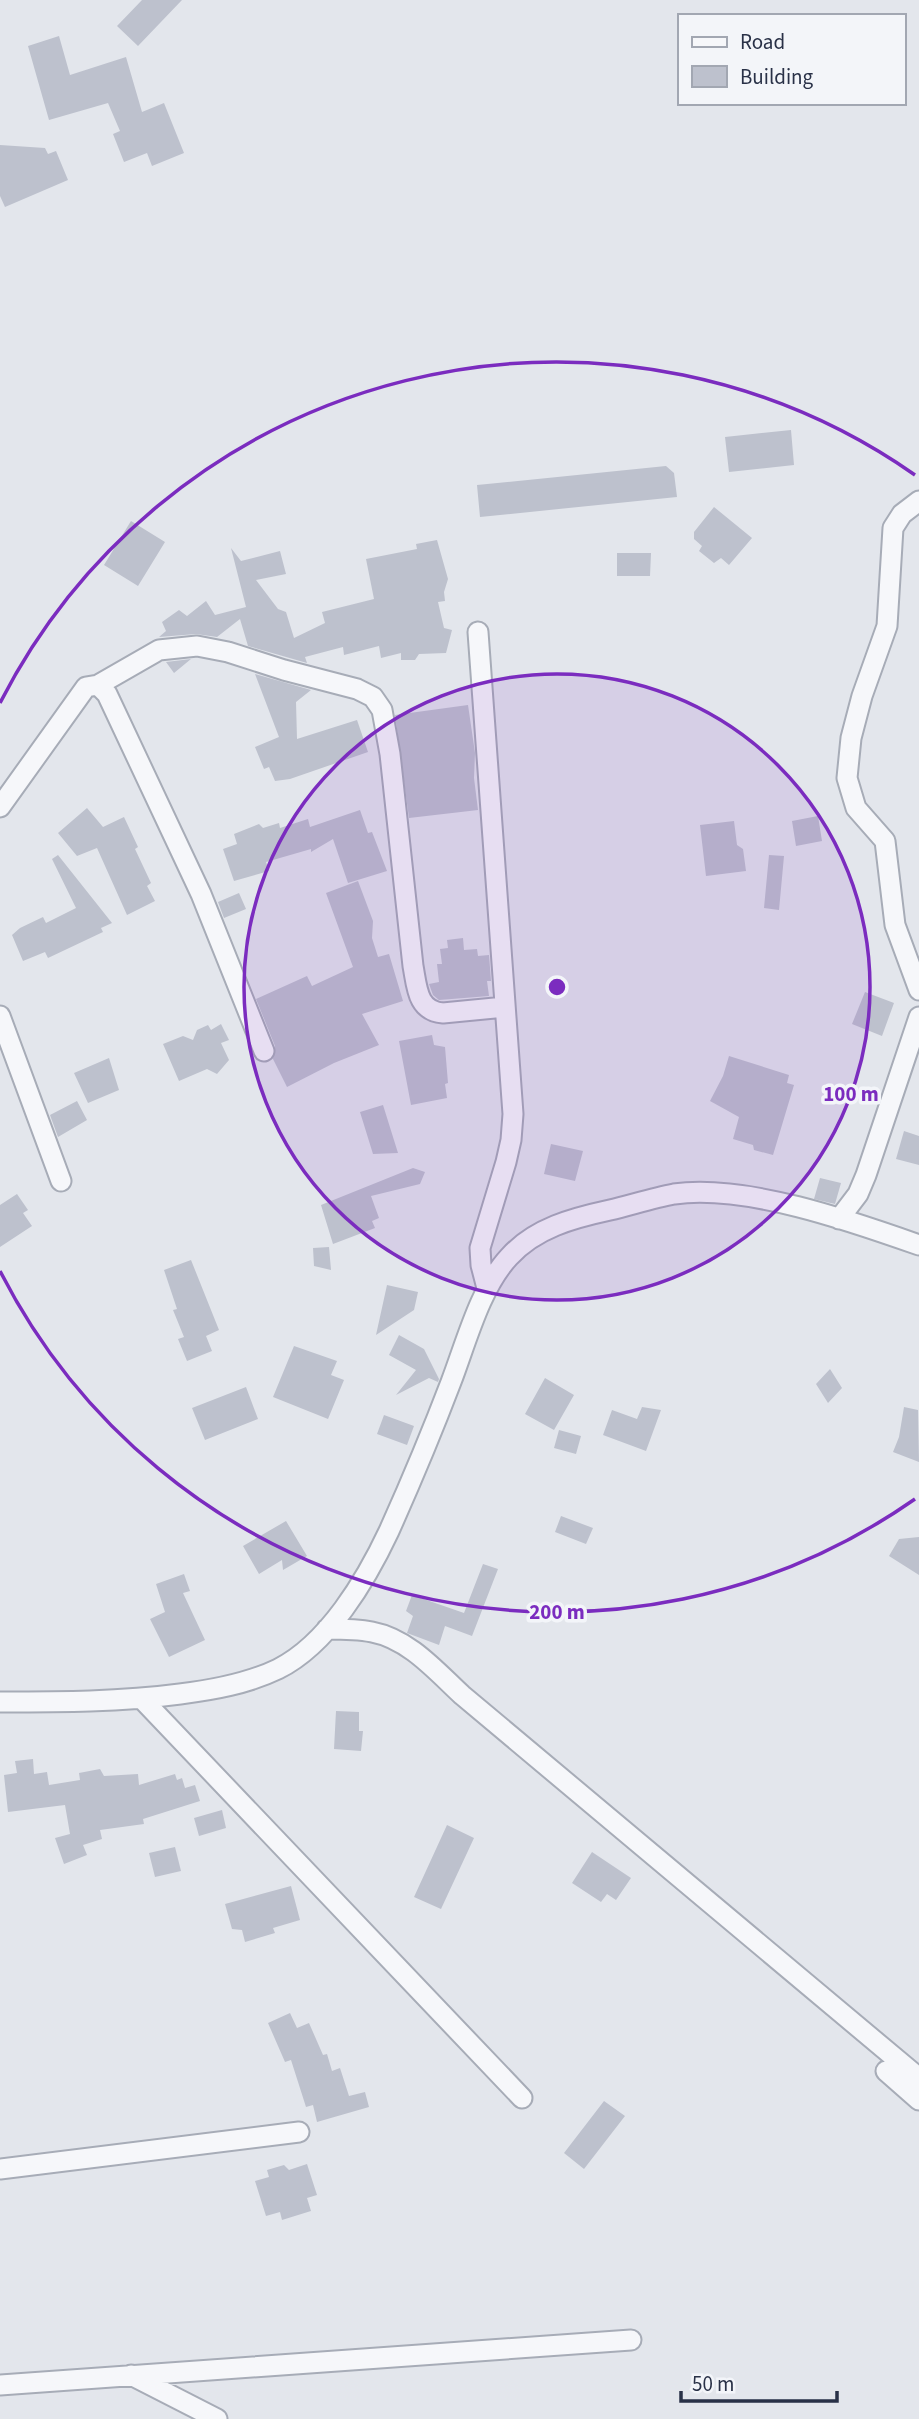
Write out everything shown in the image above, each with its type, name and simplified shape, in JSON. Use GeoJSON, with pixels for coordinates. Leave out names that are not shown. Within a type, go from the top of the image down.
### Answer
{"type":"FeatureCollection","features":[{"type":"Feature","properties":{"kind":"street"},"geometry":{"type":"LineString","coordinates":[[919,501],[902,514],[893,528],[887,626],[850,738],[847,778],[856,808],[885,841],[895,925],[919,990]]}},
{"type":"Feature","properties":{"kind":"street"},"geometry":{"type":"LineString","coordinates":[[478,632],[513,1114],[511,1140],[480,1248],[487,1288]]}},
{"type":"Feature","properties":{"kind":"street"},"geometry":{"type":"LineString","coordinates":[[0,807],[86,687],[98,685],[159,650],[197,646],[228,652],[366,692],[382,710],[386,732],[413,966],[423,1006],[433,1012],[443,1013],[505,1007]]}},
{"type":"Feature","properties":{"kind":"street"},"geometry":{"type":"LineString","coordinates":[[98,685],[107,694],[201,894],[264,1051]]}},
{"type":"Feature","properties":{"kind":"street"},"geometry":{"type":"LineString","coordinates":[[0,1016],[61,1181]]}},
{"type":"Feature","properties":{"kind":"street"},"geometry":{"type":"LineString","coordinates":[[839,1219],[858,1194],[866,1175],[919,1017]]}},
{"type":"Feature","properties":{"kind":"street"},"geometry":{"type":"LineString","coordinates":[[0,1702],[111,1702],[208,1690],[246,1682],[279,1669],[296,1658],[327,1629],[350,1602],[372,1567],[438,1416],[487,1288],[508,1258],[535,1234],[574,1218],[675,1194],[715,1193],[775,1202],[919,1245]]}},
{"type":"Feature","properties":{"kind":"street"},"geometry":{"type":"LineString","coordinates":[[327,1629],[372,1632],[387,1636],[422,1658],[473,1704],[919,2078]]}},
{"type":"Feature","properties":{"kind":"street"},"geometry":{"type":"LineString","coordinates":[[142,1699],[523,2098]]}},
{"type":"Feature","properties":{"kind":"street"},"geometry":{"type":"LineString","coordinates":[[886,2071],[919,2100]]}},
{"type":"Feature","properties":{"kind":"street"},"geometry":{"type":"LineString","coordinates":[[0,2169],[299,2132]]}},
{"type":"Feature","properties":{"kind":"street"},"geometry":{"type":"LineString","coordinates":[[0,2385],[631,2340]]}},
{"type":"Feature","properties":{"kind":"street"},"geometry":{"type":"LineString","coordinates":[[130,2374],[217,2419]]}},
{"type":"Feature","properties":{"kind":"building"},"geometry":{"type":"Polygon","coordinates":[[[142,0],[182,0],[138,46],[117,26],[142,0]]]}},
{"type":"Feature","properties":{"kind":"building"},"geometry":{"type":"Polygon","coordinates":[[[59,36],[70,75],[126,57],[142,112],[164,103],[184,153],[152,166],[147,153],[124,162],[113,134],[120,131],[108,103],[49,120],[28,46],[59,36]]]}},
{"type":"Feature","properties":{"kind":"building"},"geometry":{"type":"Polygon","coordinates":[[[0,145],[45,148],[48,154],[56,151],[68,180],[5,207],[0,196],[0,145]]]}},
{"type":"Feature","properties":{"kind":"building"},"geometry":{"type":"Polygon","coordinates":[[[791,430],[794,465],[729,472],[725,437],[791,430]]]}},
{"type":"Feature","properties":{"kind":"building"},"geometry":{"type":"Polygon","coordinates":[[[666,466],[674,473],[677,497],[480,517],[477,485],[666,466]]]}},
{"type":"Feature","properties":{"kind":"building"},"geometry":{"type":"Polygon","coordinates":[[[714,507],[752,538],[729,565],[721,558],[714,563],[699,551],[702,546],[694,539],[694,532],[714,507]]]}},
{"type":"Feature","properties":{"kind":"building"},"geometry":{"type":"Polygon","coordinates":[[[131,521],[165,542],[138,586],[104,565],[131,521]]]}},
{"type":"Feature","properties":{"kind":"building"},"geometry":{"type":"Polygon","coordinates":[[[437,540],[448,579],[444,592],[445,601],[438,602],[444,628],[452,630],[446,653],[419,654],[415,660],[401,660],[401,653],[381,658],[379,646],[344,655],[343,647],[305,657],[307,663],[248,646],[240,619],[217,637],[196,634],[159,637],[166,631],[162,622],[179,610],[187,616],[206,601],[215,615],[246,607],[231,548],[241,561],[280,551],[286,574],[256,580],[278,609],[286,612],[294,638],[325,623],[322,612],[374,599],[366,559],[417,549],[416,544],[437,540]]]}},
{"type":"Feature","properties":{"kind":"building"},"geometry":{"type":"Polygon","coordinates":[[[617,553],[651,553],[650,576],[617,576],[617,553]]]}},
{"type":"Feature","properties":{"kind":"building"},"geometry":{"type":"Polygon","coordinates":[[[191,659],[174,673],[166,662],[191,659]]]}},
{"type":"Feature","properties":{"kind":"building"},"geometry":{"type":"Polygon","coordinates":[[[255,674],[311,690],[296,702],[297,739],[357,720],[368,752],[290,779],[275,781],[269,767],[264,769],[255,747],[279,737],[255,674]]]}},
{"type":"Feature","properties":{"kind":"building"},"geometry":{"type":"Polygon","coordinates":[[[468,705],[475,753],[474,778],[478,810],[409,818],[395,715],[468,705]]]}},
{"type":"Feature","properties":{"kind":"building"},"geometry":{"type":"Polygon","coordinates":[[[87,808],[103,827],[124,817],[138,847],[135,849],[151,883],[147,886],[155,901],[127,915],[97,848],[77,856],[58,833],[87,808]]]}},
{"type":"Feature","properties":{"kind":"building"},"geometry":{"type":"Polygon","coordinates":[[[360,810],[387,871],[348,883],[333,839],[311,852],[311,849],[266,862],[269,871],[234,881],[223,849],[237,844],[234,834],[259,824],[263,828],[279,823],[280,828],[308,819],[310,827],[360,810]]]}},
{"type":"Feature","properties":{"kind":"building"},"geometry":{"type":"Polygon","coordinates":[[[818,816],[822,841],[796,846],[792,821],[818,816]]]}},
{"type":"Feature","properties":{"kind":"building"},"geometry":{"type":"Polygon","coordinates":[[[734,821],[737,845],[743,849],[746,871],[706,876],[700,825],[734,821]]]}},
{"type":"Feature","properties":{"kind":"building"},"geometry":{"type":"Polygon","coordinates":[[[58,855],[112,923],[101,928],[103,932],[48,958],[45,952],[23,961],[12,935],[43,917],[46,923],[76,908],[52,859],[58,855]]]}},
{"type":"Feature","properties":{"kind":"building"},"geometry":{"type":"Polygon","coordinates":[[[769,855],[784,856],[779,910],[764,908],[769,855]]]}},
{"type":"Feature","properties":{"kind":"building"},"geometry":{"type":"Polygon","coordinates":[[[358,881],[373,921],[372,938],[378,957],[389,954],[403,1001],[362,1014],[379,1045],[334,1063],[287,1087],[273,1059],[275,1046],[256,999],[307,976],[312,986],[353,967],[326,893],[358,881]]]}},
{"type":"Feature","properties":{"kind":"building"},"geometry":{"type":"Polygon","coordinates":[[[239,893],[246,909],[224,918],[218,902],[239,893]]]}},
{"type":"Feature","properties":{"kind":"building"},"geometry":{"type":"Polygon","coordinates":[[[463,938],[464,950],[477,949],[478,956],[489,955],[489,996],[439,1000],[433,995],[429,984],[439,982],[437,964],[442,964],[440,949],[448,948],[447,940],[463,938]]]}},
{"type":"Feature","properties":{"kind":"building"},"geometry":{"type":"Polygon","coordinates":[[[865,992],[894,1003],[882,1036],[852,1024],[865,992]]]}},
{"type":"Feature","properties":{"kind":"building"},"geometry":{"type":"Polygon","coordinates":[[[221,1024],[229,1040],[221,1043],[229,1060],[217,1074],[207,1069],[179,1081],[163,1044],[183,1036],[193,1040],[197,1030],[208,1025],[211,1030],[221,1024]]]}},
{"type":"Feature","properties":{"kind":"building"},"geometry":{"type":"Polygon","coordinates":[[[432,1035],[434,1045],[445,1047],[447,1098],[411,1105],[399,1041],[432,1035]]]}},
{"type":"Feature","properties":{"kind":"building"},"geometry":{"type":"Polygon","coordinates":[[[729,1056],[789,1075],[787,1083],[794,1085],[773,1155],[754,1150],[753,1145],[733,1139],[739,1117],[710,1101],[723,1076],[729,1056]]]}},
{"type":"Feature","properties":{"kind":"building"},"geometry":{"type":"Polygon","coordinates":[[[109,1058],[119,1090],[88,1103],[74,1073],[109,1058]]]}},
{"type":"Feature","properties":{"kind":"building"},"geometry":{"type":"Polygon","coordinates":[[[77,1101],[87,1120],[58,1137],[50,1115],[77,1101]]]}},
{"type":"Feature","properties":{"kind":"building"},"geometry":{"type":"Polygon","coordinates":[[[383,1105],[398,1153],[373,1154],[360,1112],[383,1105]]]}},
{"type":"Feature","properties":{"kind":"building"},"geometry":{"type":"Polygon","coordinates":[[[904,1131],[919,1136],[919,1165],[896,1159],[904,1131]]]}},
{"type":"Feature","properties":{"kind":"building"},"geometry":{"type":"Polygon","coordinates":[[[551,1144],[583,1151],[575,1181],[544,1174],[551,1144]]]}},
{"type":"Feature","properties":{"kind":"building"},"geometry":{"type":"Polygon","coordinates":[[[413,1168],[425,1172],[420,1184],[371,1196],[379,1218],[372,1221],[375,1228],[333,1244],[321,1205],[413,1168]]]}},
{"type":"Feature","properties":{"kind":"building"},"geometry":{"type":"Polygon","coordinates":[[[820,1178],[841,1183],[835,1204],[814,1199],[820,1178]]]}},
{"type":"Feature","properties":{"kind":"building"},"geometry":{"type":"Polygon","coordinates":[[[17,1194],[28,1210],[23,1213],[32,1226],[0,1247],[0,1205],[17,1194]]]}},
{"type":"Feature","properties":{"kind":"building"},"geometry":{"type":"Polygon","coordinates":[[[329,1247],[331,1270],[314,1266],[313,1248],[329,1247]]]}},
{"type":"Feature","properties":{"kind":"building"},"geometry":{"type":"Polygon","coordinates":[[[191,1260],[219,1330],[206,1336],[212,1351],[187,1361],[178,1339],[184,1337],[173,1310],[177,1309],[164,1270],[191,1260]]]}},
{"type":"Feature","properties":{"kind":"building"},"geometry":{"type":"Polygon","coordinates":[[[387,1285],[418,1292],[414,1310],[376,1335],[387,1285]]]}},
{"type":"Feature","properties":{"kind":"building"},"geometry":{"type":"Polygon","coordinates":[[[399,1335],[424,1349],[438,1382],[429,1378],[396,1395],[416,1370],[389,1355],[399,1335]]]}},
{"type":"Feature","properties":{"kind":"building"},"geometry":{"type":"Polygon","coordinates":[[[294,1346],[337,1361],[331,1375],[344,1380],[328,1419],[273,1397],[294,1346]]]}},
{"type":"Feature","properties":{"kind":"building"},"geometry":{"type":"Polygon","coordinates":[[[830,1369],[842,1388],[828,1403],[816,1384],[830,1369]]]}},
{"type":"Feature","properties":{"kind":"building"},"geometry":{"type":"Polygon","coordinates":[[[545,1378],[574,1395],[554,1430],[525,1414],[545,1378]]]}},
{"type":"Feature","properties":{"kind":"building"},"geometry":{"type":"Polygon","coordinates":[[[246,1387],[258,1419],[205,1440],[192,1408],[246,1387]]]}},
{"type":"Feature","properties":{"kind":"building"},"geometry":{"type":"Polygon","coordinates":[[[642,1407],[661,1410],[646,1451],[603,1435],[612,1410],[637,1419],[642,1407]]]}},
{"type":"Feature","properties":{"kind":"building"},"geometry":{"type":"Polygon","coordinates":[[[904,1407],[918,1410],[919,1462],[893,1452],[899,1437],[904,1407]]]}},
{"type":"Feature","properties":{"kind":"building"},"geometry":{"type":"Polygon","coordinates":[[[384,1415],[414,1426],[407,1445],[377,1434],[384,1415]]]}},
{"type":"Feature","properties":{"kind":"building"},"geometry":{"type":"Polygon","coordinates":[[[559,1430],[581,1436],[576,1454],[554,1448],[559,1430]]]}},
{"type":"Feature","properties":{"kind":"building"},"geometry":{"type":"Polygon","coordinates":[[[561,1516],[593,1528],[586,1544],[555,1532],[561,1516]]]}},
{"type":"Feature","properties":{"kind":"building"},"geometry":{"type":"Polygon","coordinates":[[[286,1521],[307,1556],[283,1570],[282,1560],[259,1574],[243,1546],[286,1521]]]}},
{"type":"Feature","properties":{"kind":"building"},"geometry":{"type":"Polygon","coordinates":[[[919,1537],[919,1575],[889,1556],[899,1539],[919,1537]]]}},
{"type":"Feature","properties":{"kind":"building"},"geometry":{"type":"Polygon","coordinates":[[[483,1564],[498,1569],[472,1636],[445,1626],[439,1645],[407,1633],[413,1616],[406,1611],[412,1595],[464,1613],[483,1564]]]}},
{"type":"Feature","properties":{"kind":"building"},"geometry":{"type":"Polygon","coordinates":[[[184,1574],[190,1591],[183,1593],[205,1640],[169,1657],[150,1619],[165,1612],[156,1584],[184,1574]]]}},
{"type":"Feature","properties":{"kind":"building"},"geometry":{"type":"Polygon","coordinates":[[[336,1711],[359,1712],[359,1731],[363,1731],[361,1751],[334,1749],[336,1711]]]}},
{"type":"Feature","properties":{"kind":"building"},"geometry":{"type":"Polygon","coordinates":[[[33,1759],[34,1774],[47,1772],[49,1785],[80,1780],[79,1773],[100,1769],[104,1776],[138,1774],[139,1785],[175,1774],[177,1780],[182,1778],[185,1788],[195,1785],[200,1801],[143,1819],[144,1824],[100,1830],[102,1839],[83,1845],[87,1855],[64,1864],[55,1838],[70,1834],[65,1805],[8,1812],[4,1775],[17,1773],[15,1761],[33,1759]]]}},
{"type":"Feature","properties":{"kind":"building"},"geometry":{"type":"Polygon","coordinates":[[[222,1810],[226,1828],[199,1836],[194,1818],[222,1810]]]}},
{"type":"Feature","properties":{"kind":"building"},"geometry":{"type":"Polygon","coordinates":[[[447,1825],[474,1838],[441,1909],[414,1897],[447,1825]]]}},
{"type":"Feature","properties":{"kind":"building"},"geometry":{"type":"Polygon","coordinates":[[[175,1847],[181,1871],[155,1877],[149,1853],[175,1847]]]}},
{"type":"Feature","properties":{"kind":"building"},"geometry":{"type":"Polygon","coordinates":[[[592,1852],[631,1878],[616,1900],[607,1894],[601,1902],[572,1883],[592,1852]]]}},
{"type":"Feature","properties":{"kind":"building"},"geometry":{"type":"Polygon","coordinates":[[[291,1886],[300,1920],[273,1928],[275,1933],[245,1942],[242,1930],[232,1929],[225,1904],[291,1886]]]}},
{"type":"Feature","properties":{"kind":"building"},"geometry":{"type":"Polygon","coordinates":[[[290,2013],[297,2028],[309,2023],[323,2055],[327,2054],[332,2071],[340,2068],[349,2096],[365,2092],[369,2107],[317,2122],[313,2105],[306,2107],[291,2060],[285,2062],[268,2023],[290,2013]]]}},
{"type":"Feature","properties":{"kind":"building"},"geometry":{"type":"Polygon","coordinates":[[[604,2101],[625,2116],[584,2169],[564,2153],[604,2101]]]}},
{"type":"Feature","properties":{"kind":"building"},"geometry":{"type":"Polygon","coordinates":[[[307,2164],[317,2195],[307,2198],[311,2211],[282,2220],[280,2212],[266,2216],[255,2181],[269,2177],[267,2170],[284,2165],[289,2170],[307,2164]]]}}]}
